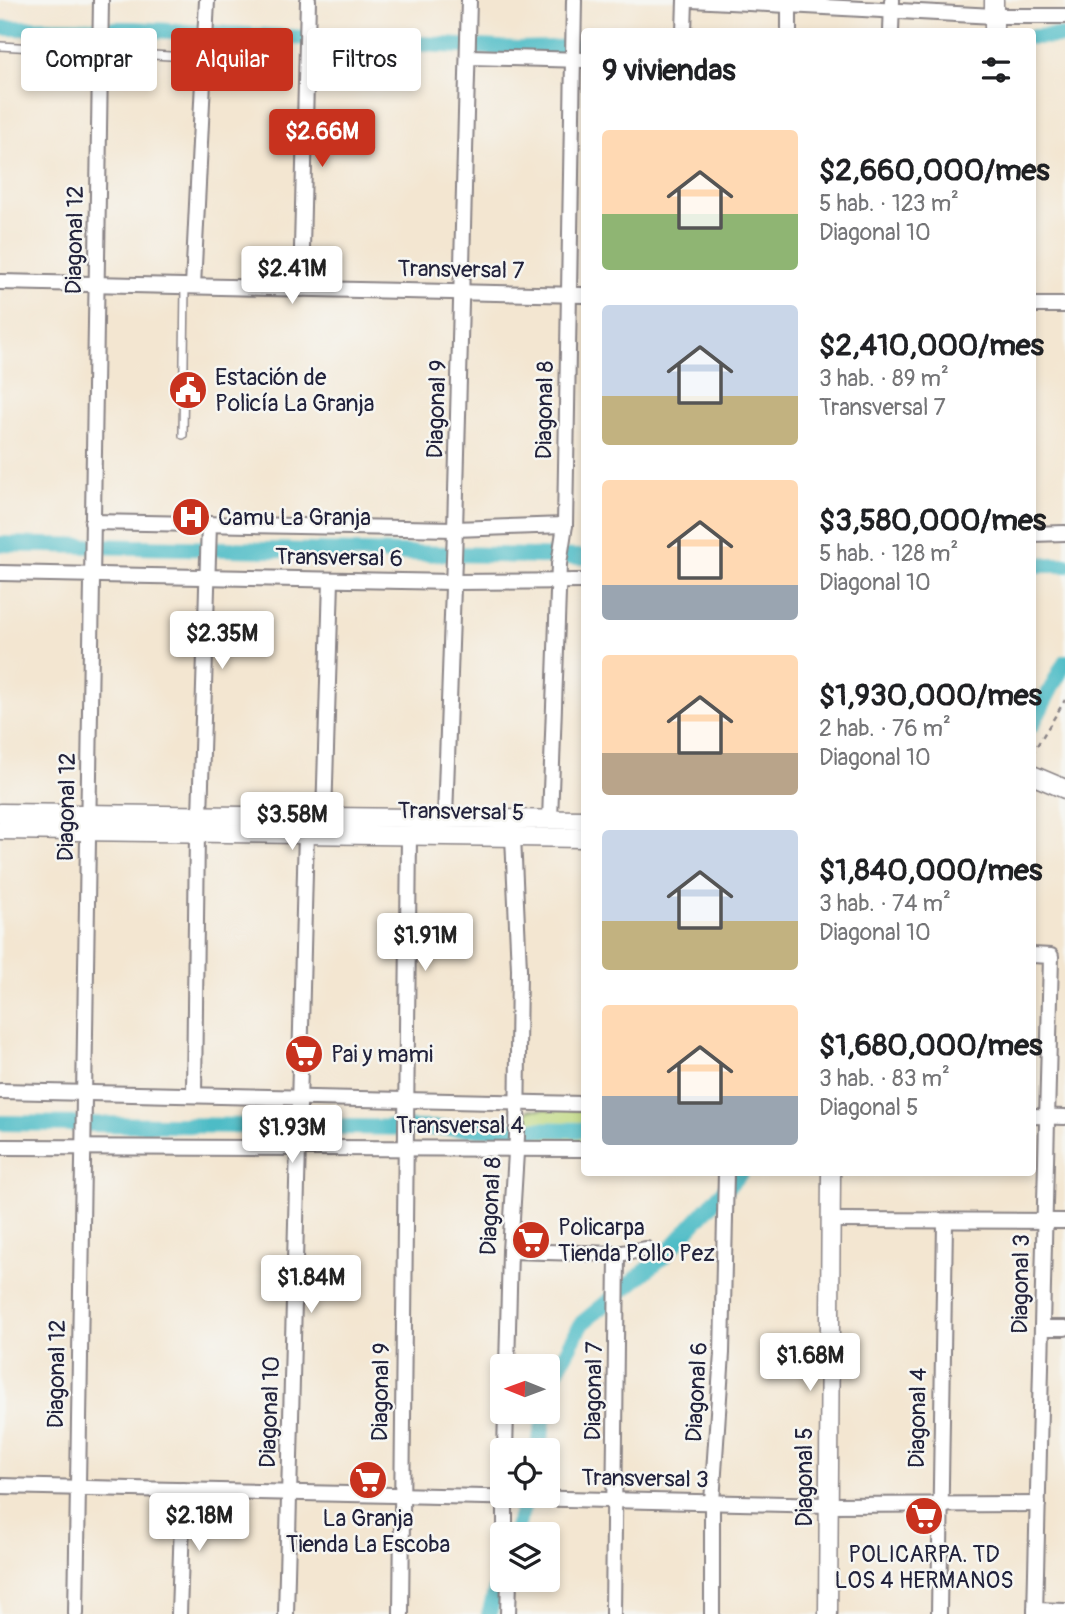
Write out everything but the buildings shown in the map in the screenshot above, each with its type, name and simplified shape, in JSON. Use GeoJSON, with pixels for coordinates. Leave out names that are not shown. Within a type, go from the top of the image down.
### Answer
{"type":"FeatureCollection","features":[{"type":"Feature","properties":{"kind":"street","name":"Diagonal 12"},"geometry":{"type":"LineString","coordinates":[[100,28],[101,0]]}},
{"type":"Feature","properties":{"kind":"street"},"geometry":{"type":"LineString","coordinates":[[301,289],[309,0]]}},
{"type":"Feature","properties":{"kind":"street","name":"Diagonal 9"},"geometry":{"type":"LineString","coordinates":[[445,818],[469,0]]}},
{"type":"Feature","properties":{"kind":"street","name":"Diagonal 8"},"geometry":{"type":"LineString","coordinates":[[550,820],[559,564],[565,524],[577,295],[577,60],[574,0]]}},
{"type":"Feature","properties":{"kind":"street"},"geometry":{"type":"LineString","coordinates":[[684,28],[685,0]]}},
{"type":"Feature","properties":{"kind":"street"},"geometry":{"type":"LineString","coordinates":[[691,0],[789,2],[891,16],[994,19],[1065,16]]}},
{"type":"Feature","properties":{"kind":"street"},"geometry":{"type":"LineString","coordinates":[[789,2],[789,28]]}},
{"type":"Feature","properties":{"kind":"street"},"geometry":{"type":"LineString","coordinates":[[206,28],[207,7]]}},
{"type":"Feature","properties":{"kind":"street"},"geometry":{"type":"LineString","coordinates":[[468,54],[577,60]]}},
{"type":"Feature","properties":{"kind":"street","name":"Diagonal 12"},"geometry":{"type":"LineString","coordinates":[[76,1614],[99,91]]}},
{"type":"Feature","properties":{"kind":"street"},"geometry":{"type":"LineString","coordinates":[[189,286],[202,91]]}},
{"type":"Feature","properties":{"kind":"street","name":"Transversal 7"},"geometry":{"type":"LineString","coordinates":[[0,282],[577,295]]}},
{"type":"Feature","properties":{"kind":"street"},"geometry":{"type":"LineString","coordinates":[[1036,305],[1065,306]]}},
{"type":"Feature","properties":{"kind":"street","name":"Transversal 6"},"geometry":{"type":"LineString","coordinates":[[92,522],[209,524],[454,535],[565,524]]}},
{"type":"Feature","properties":{"kind":"street"},"geometry":{"type":"LineString","coordinates":[[194,1095],[198,824],[209,524]]}},
{"type":"Feature","properties":{"kind":"street"},"geometry":{"type":"LineString","coordinates":[[1036,534],[1065,533]]}},
{"type":"Feature","properties":{"kind":"street","name":"Transversal 6"},"geometry":{"type":"LineString","coordinates":[[0,573],[92,571],[208,578],[581,581]]}},
{"type":"Feature","properties":{"kind":"street"},"geometry":{"type":"LineString","coordinates":[[324,817],[331,580]]}},
{"type":"Feature","properties":{"kind":"street"},"geometry":{"type":"LineString","coordinates":[[1036,777],[1065,789]]}},
{"type":"Feature","properties":{"kind":"street","name":"Transversal 5"},"geometry":{"type":"LineString","coordinates":[[0,813],[89,823]]}},
{"type":"Feature","properties":{"kind":"street","name":"Transversal 5"},"geometry":{"type":"LineString","coordinates":[[0,830],[89,823],[198,824],[324,817],[581,820]]}},
{"type":"Feature","properties":{"kind":"street","name":"Transversal 5"},"geometry":{"type":"LineString","coordinates":[[198,824],[306,832],[581,838]]}},
{"type":"Feature","properties":{"kind":"street","name":"Diagonal 10"},"geometry":{"type":"LineString","coordinates":[[286,1614],[306,832]]}},
{"type":"Feature","properties":{"kind":"street","name":"Diagonal 9"},"geometry":{"type":"LineString","coordinates":[[401,1614],[409,835]]}},
{"type":"Feature","properties":{"kind":"street","name":"Diagonal 8"},"geometry":{"type":"LineString","coordinates":[[507,1354],[516,1142],[519,969],[513,837]]}},
{"type":"Feature","properties":{"kind":"street","name":"Diagonal 3"},"geometry":{"type":"LineString","coordinates":[[1035,1612],[1043,1328],[1044,1221],[1040,1116],[1051,956],[1036,955]]}},
{"type":"Feature","properties":{"kind":"street"},"geometry":{"type":"LineString","coordinates":[[0,1091],[83,1096],[194,1095],[406,1105],[581,1104]]}},
{"type":"Feature","properties":{"kind":"street"},"geometry":{"type":"LineString","coordinates":[[1040,1116],[1065,1117]]}},
{"type":"Feature","properties":{"kind":"street","name":"Transversal 4"},"geometry":{"type":"LineString","coordinates":[[0,1147],[82,1142],[516,1142],[581,1149]]}},
{"type":"Feature","properties":{"kind":"street","name":"Diagonal 6"},"geometry":{"type":"LineString","coordinates":[[712,1614],[712,1502],[722,1353],[726,1176]]}},
{"type":"Feature","properties":{"kind":"street","name":"Diagonal 5"},"geometry":{"type":"LineString","coordinates":[[828,1614],[831,1176]]}},
{"type":"Feature","properties":{"kind":"street"},"geometry":{"type":"LineString","coordinates":[[830,1220],[1065,1221]]}},
{"type":"Feature","properties":{"kind":"street","name":"Diagonal 4"},"geometry":{"type":"LineString","coordinates":[[939,1614],[944,1222]]}},
{"type":"Feature","properties":{"kind":"street"},"geometry":{"type":"LineString","coordinates":[[510,1251],[617,1254],[648,1249]]}},
{"type":"Feature","properties":{"kind":"street","name":"Diagonal 7"},"geometry":{"type":"LineString","coordinates":[[613,1614],[617,1254]]}},
{"type":"Feature","properties":{"kind":"street"},"geometry":{"type":"LineString","coordinates":[[1043,1328],[1065,1328]]}},
{"type":"Feature","properties":{"kind":"street","name":"Transversal 3"},"geometry":{"type":"LineString","coordinates":[[0,1486],[490,1497]]}},
{"type":"Feature","properties":{"kind":"street"},"geometry":{"type":"LineString","coordinates":[[179,1614],[183,1490]]}},
{"type":"Feature","properties":{"kind":"street","name":"Transversal 3"},"geometry":{"type":"LineString","coordinates":[[560,1498],[829,1505],[1038,1504]]}},
{"type":"Feature","properties":{"kind":"street"},"geometry":{"type":"LineString","coordinates":[[508,1614],[509,1592]]}},
{"type":"Feature","properties":{"kind":"street"},"geometry":{"type":"LineString","coordinates":[[1035,1612],[1065,1611]]}},
{"type":"Feature","properties":{"kind":"lane"},"geometry":{"type":"LineString","coordinates":[[0,46],[21,47]]}},
{"type":"Feature","properties":{"kind":"lane"},"geometry":{"type":"LineString","coordinates":[[183,435],[189,286]]}},
{"type":"Feature","properties":{"kind":"path"},"geometry":{"type":"LineString","coordinates":[[1036,747],[1065,700]]}},
{"type":"Feature","properties":{"kind":"green space"},"geometry":{"type":"Polygon","coordinates":[[[530,1109],[581,1110],[581,1147],[528,1146],[520,1136],[521,1119],[530,1109]]]}},
{"type":"Feature","properties":{"kind":"waterway"},"geometry":{"type":"LineString","coordinates":[[0,28],[132,29],[518,49],[581,47]]}},
{"type":"Feature","properties":{"kind":"waterway"},"geometry":{"type":"LineString","coordinates":[[1036,37],[1065,36]]}},
{"type":"Feature","properties":{"kind":"waterway"},"geometry":{"type":"LineString","coordinates":[[0,544],[581,557]]}},
{"type":"Feature","properties":{"kind":"waterway"},"geometry":{"type":"LineString","coordinates":[[1036,565],[1065,565]]}},
{"type":"Feature","properties":{"kind":"waterway"},"geometry":{"type":"LineString","coordinates":[[1036,717],[1065,662]]}},
{"type":"Feature","properties":{"kind":"waterway"},"geometry":{"type":"LineString","coordinates":[[0,1123],[581,1130]]}},
{"type":"Feature","properties":{"kind":"waterway"},"geometry":{"type":"LineString","coordinates":[[560,1364],[582,1323],[664,1256],[737,1176]]}},
{"type":"Feature","properties":{"kind":"waterway"},"geometry":{"type":"LineString","coordinates":[[540,1438],[543,1424]]}},
{"type":"Feature","properties":{"kind":"waterway"},"geometry":{"type":"LineString","coordinates":[[518,1522],[523,1508]]}},
{"type":"Feature","properties":{"kind":"waterway"},"geometry":{"type":"LineString","coordinates":[[489,1614],[495,1592]]}},
{"type":"Feature","properties":{"kind":"place","name":"Estación de Policía La Granja"},"geometry":{"type":"Point","coordinates":[188,390]}},
{"type":"Feature","properties":{"kind":"place","name":"Camu La Granja"},"geometry":{"type":"Point","coordinates":[191,517]}},
{"type":"Feature","properties":{"kind":"place","name":"Pai y mami"},"geometry":{"type":"Point","coordinates":[304,1054]}},
{"type":"Feature","properties":{"kind":"place","name":"Policarpa Tienda Pollo Pez"},"geometry":{"type":"Point","coordinates":[531,1240]}},
{"type":"Feature","properties":{"kind":"place","name":"La Granja Tienda La Escoba"},"geometry":{"type":"Point","coordinates":[368,1480]}},
{"type":"Feature","properties":{"kind":"place","name":"POLICARPA. TD LOS 4 HERMANOS"},"geometry":{"type":"Point","coordinates":[924,1516]}}]}
